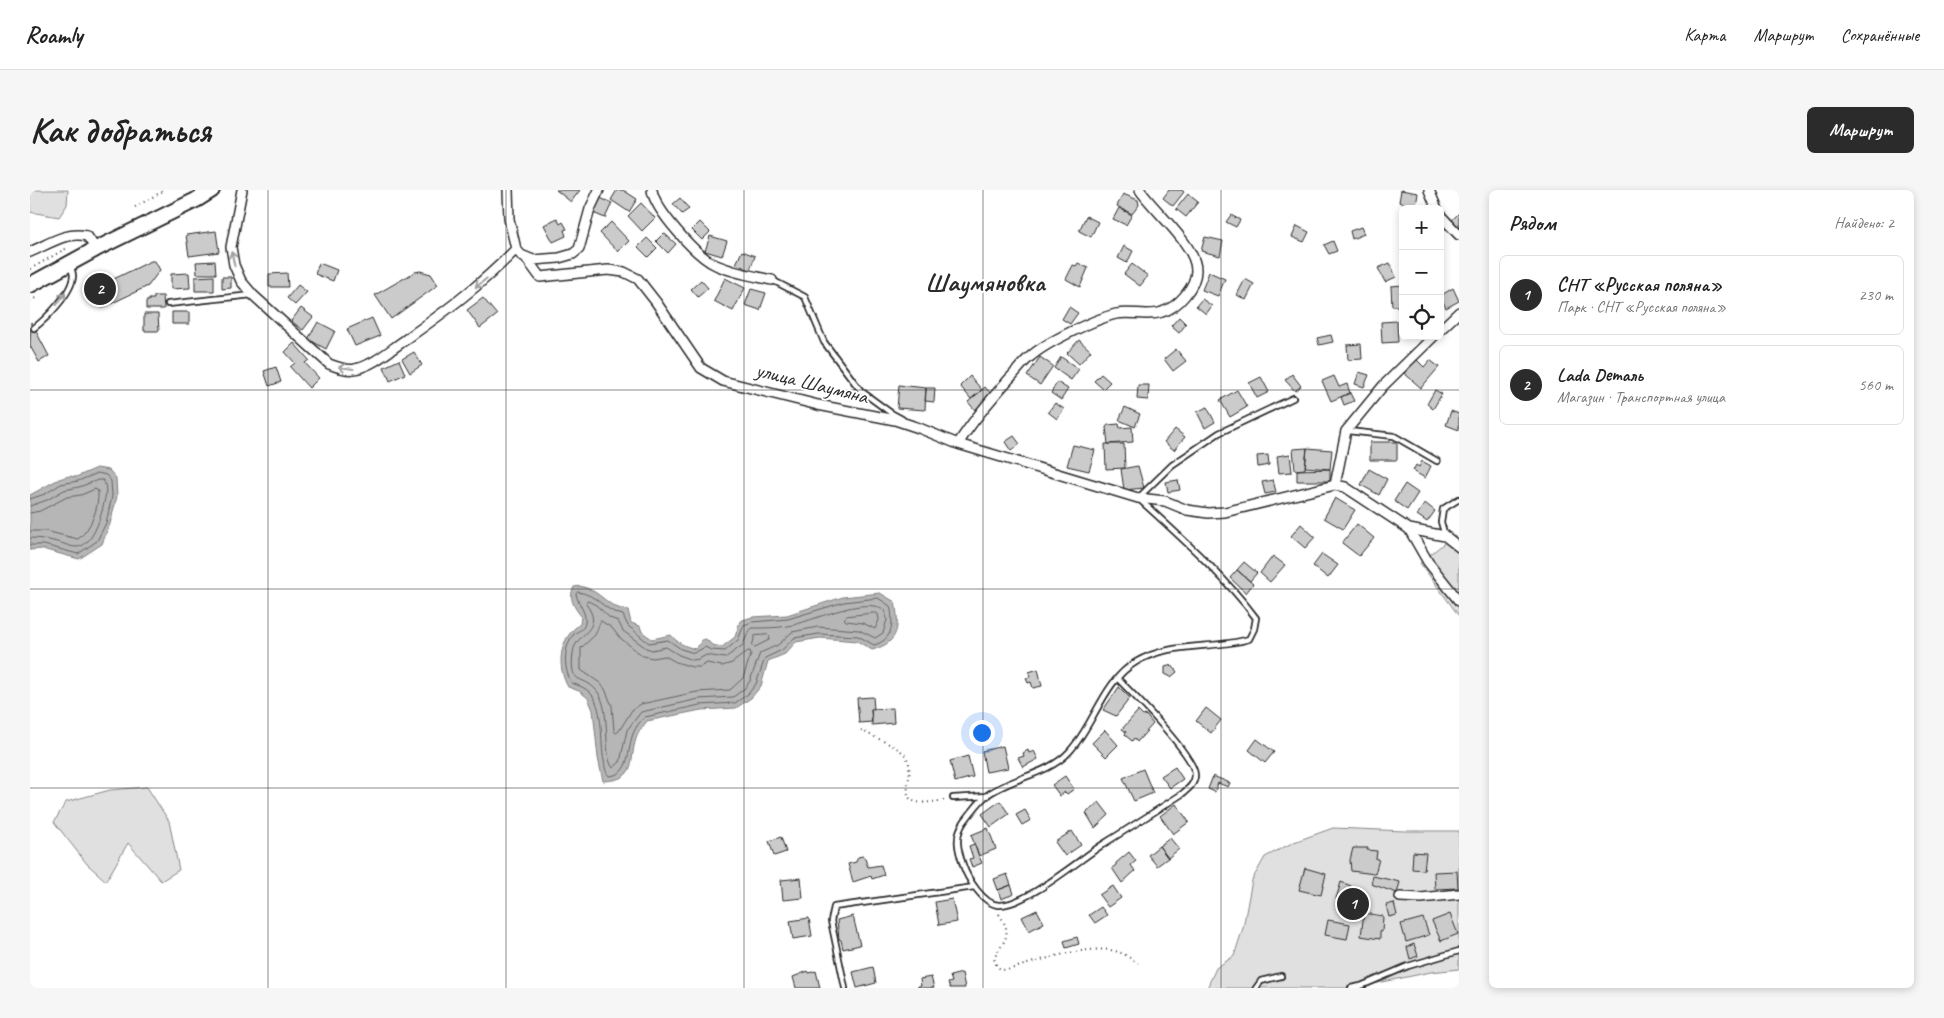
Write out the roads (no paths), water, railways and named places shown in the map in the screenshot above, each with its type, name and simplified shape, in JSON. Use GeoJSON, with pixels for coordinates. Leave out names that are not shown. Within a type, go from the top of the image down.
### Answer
{"type":"FeatureCollection","features":[{"type":"Feature","properties":{"kind":"main road"},"geometry":{"type":"LineString","coordinates":[[30,285],[212,190]]}},
{"type":"Feature","properties":{"kind":"street"},"geometry":{"type":"LineString","coordinates":[[242,190],[233,228],[231,247],[234,266],[241,280],[253,295],[329,364],[354,370],[379,358],[445,312],[487,278],[516,249],[509,219],[508,195]]}},
{"type":"Feature","properties":{"kind":"street"},"geometry":{"type":"LineString","coordinates":[[526,258],[540,260],[573,254],[582,242],[590,209],[599,190]]}},
{"type":"Feature","properties":{"kind":"street"},"geometry":{"type":"LineString","coordinates":[[652,190],[662,212],[697,252],[714,264],[729,270],[772,280]]}},
{"type":"Feature","properties":{"kind":"street"},"geometry":{"type":"LineString","coordinates":[[958,444],[983,408],[1030,356],[1070,332],[1116,314],[1162,312],[1185,297],[1194,280],[1196,270],[1193,256],[1164,217],[1140,190]]}},
{"type":"Feature","properties":{"kind":"street"},"geometry":{"type":"LineString","coordinates":[[1429,190],[1435,205]]}},
{"type":"Feature","properties":{"kind":"street"},"geometry":{"type":"LineString","coordinates":[[1444,220],[1459,234]]}},
{"type":"Feature","properties":{"kind":"street"},"geometry":{"type":"LineString","coordinates":[[30,252],[66,235],[76,234],[87,236],[96,249]]}},
{"type":"Feature","properties":{"kind":"street","name":"улица Шаумяна"},"geometry":{"type":"LineString","coordinates":[[516,249],[526,258],[540,277],[608,270],[624,272],[638,279],[679,334],[701,368],[723,380],[794,397],[818,405],[895,420],[958,444],[1138,498],[1165,501],[1187,510],[1225,512],[1335,486]]}},
{"type":"Feature","properties":{"kind":"street"},"geometry":{"type":"LineString","coordinates":[[1444,326],[1459,312]]}},
{"type":"Feature","properties":{"kind":"street"},"geometry":{"type":"LineString","coordinates":[[1430,340],[1383,386],[1346,431],[1335,486],[1345,487],[1409,529],[1445,536],[1459,547]]}},
{"type":"Feature","properties":{"kind":"street"},"geometry":{"type":"LineString","coordinates":[[1409,529],[1428,562],[1459,601]]}},
{"type":"Feature","properties":{"kind":"street"},"geometry":{"type":"LineString","coordinates":[[1400,897],[1421,898],[1459,894]]}},
{"type":"Feature","properties":{"kind":"lane"},"geometry":{"type":"LineString","coordinates":[[508,195],[513,190]]}},
{"type":"Feature","properties":{"kind":"lane"},"geometry":{"type":"LineString","coordinates":[[34,328],[46,319],[72,283],[73,275],[70,264]]}},
{"type":"Feature","properties":{"kind":"lane"},"geometry":{"type":"LineString","coordinates":[[772,280],[805,297],[824,342],[861,391],[891,413],[919,428]]}},
{"type":"Feature","properties":{"kind":"lane"},"geometry":{"type":"LineString","coordinates":[[168,304],[253,295]]}},
{"type":"Feature","properties":{"kind":"lane"},"geometry":{"type":"LineString","coordinates":[[953,798],[987,796],[1046,768],[1068,753],[1080,738],[1117,678],[1135,662],[1182,646],[1236,643],[1250,639],[1256,618],[1226,582],[1138,498],[1172,465],[1219,433],[1292,398]]}},
{"type":"Feature","properties":{"kind":"lane"},"geometry":{"type":"LineString","coordinates":[[1346,431],[1394,436],[1437,461]]}},
{"type":"Feature","properties":{"kind":"lane"},"geometry":{"type":"LineString","coordinates":[[1445,536],[1442,522],[1443,509],[1459,499]]}},
{"type":"Feature","properties":{"kind":"lane"},"geometry":{"type":"LineString","coordinates":[[987,796],[962,824],[957,839],[964,868],[974,887],[993,904],[1000,905],[1010,903],[1035,891],[1182,794],[1193,783],[1195,774],[1188,759],[1161,724],[1117,678]]}},
{"type":"Feature","properties":{"kind":"lane"},"geometry":{"type":"LineString","coordinates":[[844,988],[831,921],[834,907],[974,887]]}},
{"type":"Feature","properties":{"kind":"lane"},"geometry":{"type":"LineString","coordinates":[[1351,988],[1361,986],[1408,966],[1459,951]]}},
{"type":"Feature","properties":{"kind":"lane"},"geometry":{"type":"LineString","coordinates":[[1256,988],[1261,981],[1281,976]]}},
{"type":"Feature","properties":{"kind":"water"},"geometry":{"type":"Polygon","coordinates":[[[97,468],[109,470],[116,478],[117,496],[110,524],[102,544],[79,559],[42,549],[30,550],[30,495],[59,479],[69,476],[76,477],[97,468]]]}},
{"type":"Feature","properties":{"kind":"water"},"geometry":{"type":"Polygon","coordinates":[[[574,587],[588,588],[615,607],[628,610],[631,623],[640,626],[642,632],[652,639],[671,635],[682,644],[695,649],[701,640],[706,639],[712,645],[722,647],[735,637],[740,621],[752,617],[787,615],[843,597],[880,593],[895,602],[897,626],[896,633],[888,643],[872,650],[857,641],[820,638],[796,642],[785,654],[768,661],[761,686],[751,698],[736,708],[701,710],[647,721],[638,734],[628,772],[615,780],[603,781],[598,758],[593,710],[588,698],[579,691],[568,687],[564,679],[561,662],[564,645],[568,637],[580,624],[581,616],[574,606],[572,591],[574,587]]]}},
{"type":"Feature","properties":{"kind":"place","name":"Lada Dеталь"},"geometry":{"type":"Point","coordinates":[100,289]}},
{"type":"Feature","properties":{"kind":"place","name":"СНТ «Русская поляна»"},"geometry":{"type":"Point","coordinates":[1353,904]}},
{"type":"Feature","properties":{"kind":"district","name":"Шаумяновка"},"geometry":{"type":"Point","coordinates":[985,282]}}]}
